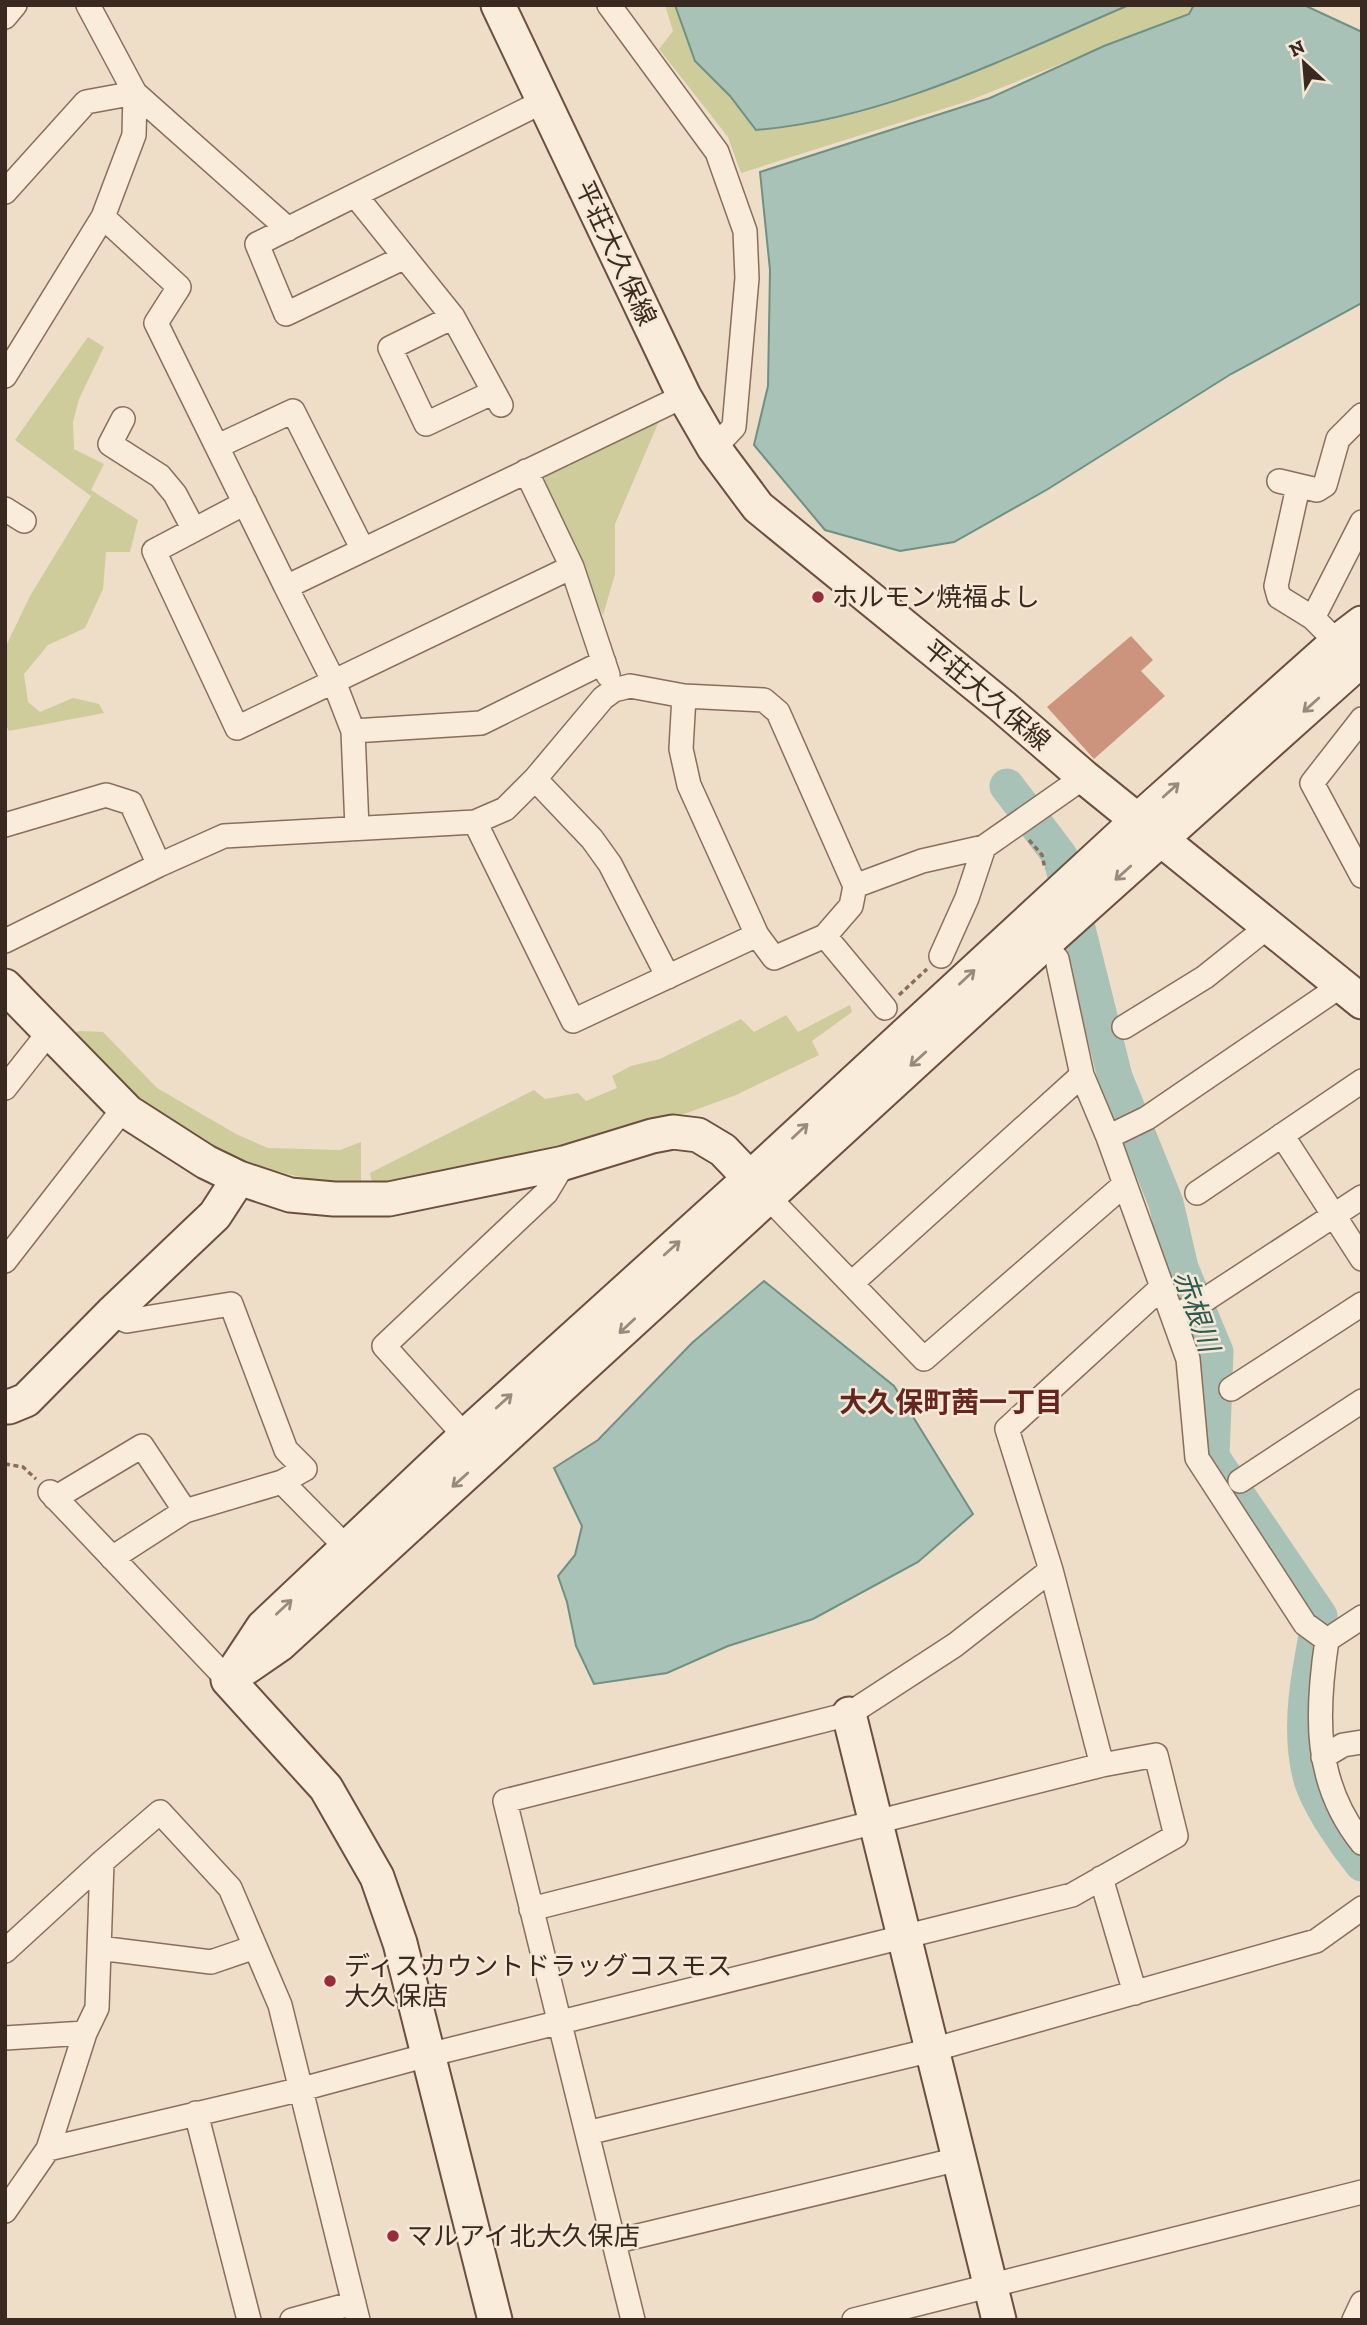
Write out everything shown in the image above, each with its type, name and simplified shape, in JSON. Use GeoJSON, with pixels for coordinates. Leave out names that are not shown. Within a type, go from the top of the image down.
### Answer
{"type":"FeatureCollection","features":[{"type":"Feature","properties":{"kind":"street"},"geometry":{"type":"LineString","coordinates":[[5,17],[15,5]]}},
{"type":"Feature","properties":{"kind":"street"},"geometry":{"type":"LineString","coordinates":[[88,5],[135,93],[288,229]]}},
{"type":"Feature","properties":{"kind":"street","name":"平荘大久保線"},"geometry":{"type":"LineString","coordinates":[[498,5],[684,396],[714,447],[758,507],[1352,994]]}},
{"type":"Feature","properties":{"kind":"street"},"geometry":{"type":"LineString","coordinates":[[609,5],[717,152],[745,231],[747,278],[734,427],[714,447]]}},
{"type":"Feature","properties":{"kind":"street"},"geometry":{"type":"LineString","coordinates":[[5,192],[86,102],[135,93]]}},
{"type":"Feature","properties":{"kind":"street"},"geometry":{"type":"LineString","coordinates":[[5,376],[103,218],[134,135],[135,93]]}},
{"type":"Feature","properties":{"kind":"street"},"geometry":{"type":"LineString","coordinates":[[403,258],[286,314],[257,244],[544,101]]}},
{"type":"Feature","properties":{"kind":"street"},"geometry":{"type":"LineString","coordinates":[[355,195],[453,317],[497,399],[426,424],[390,348],[453,317]]}},
{"type":"Feature","properties":{"kind":"street"},"geometry":{"type":"LineString","coordinates":[[103,218],[179,287],[156,323],[334,682],[353,731],[357,828]]}},
{"type":"Feature","properties":{"kind":"street"},"geometry":{"type":"LineString","coordinates":[[286,587],[684,396]]}},
{"type":"Feature","properties":{"kind":"street"},"geometry":{"type":"LineString","coordinates":[[218,446],[293,411],[363,550]]}},
{"type":"Feature","properties":{"kind":"street"},"geometry":{"type":"LineString","coordinates":[[228,1680],[279,1645],[759,1187],[1150,829],[1356,649],[1279,597],[1276,586],[1289,484],[1317,490],[1325,485],[1338,439],[1362,415]]}},
{"type":"Feature","properties":{"kind":"street"},"geometry":{"type":"LineString","coordinates":[[123,419],[110,444],[160,477],[175,494],[194,530]]}},
{"type":"Feature","properties":{"kind":"street"},"geometry":{"type":"LineString","coordinates":[[526,471],[572,567],[614,690]]}},
{"type":"Feature","properties":{"kind":"street"},"geometry":{"type":"LineString","coordinates":[[245,503],[154,551],[237,727],[572,567]]}},
{"type":"Feature","properties":{"kind":"street"},"geometry":{"type":"LineString","coordinates":[[1313,618],[1362,522]]}},
{"type":"Feature","properties":{"kind":"street"},"geometry":{"type":"LineString","coordinates":[[353,731],[481,723],[604,662]]}},
{"type":"Feature","properties":{"kind":"street"},"geometry":{"type":"LineString","coordinates":[[5,941],[224,836],[475,822],[505,809],[535,779],[603,698],[614,690],[630,686],[684,696],[764,700],[778,712],[855,886],[851,906],[825,936],[774,958],[757,935],[689,785],[681,749],[684,696]]}},
{"type":"Feature","properties":{"kind":"street"},"geometry":{"type":"LineString","coordinates":[[1359,861],[1312,783],[1362,719]]}},
{"type":"Feature","properties":{"kind":"street"},"geometry":{"type":"LineString","coordinates":[[855,886],[922,861],[984,848],[1084,776]]}},
{"type":"Feature","properties":{"kind":"street"},"geometry":{"type":"LineString","coordinates":[[535,779],[592,839],[610,864],[668,977]]}},
{"type":"Feature","properties":{"kind":"street"},"geometry":{"type":"LineString","coordinates":[[5,825],[106,795],[131,803],[159,865]]}},
{"type":"Feature","properties":{"kind":"street"},"geometry":{"type":"LineString","coordinates":[[475,822],[573,1021],[757,935]]}},
{"type":"Feature","properties":{"kind":"street"},"geometry":{"type":"LineString","coordinates":[[228,1680],[264,1627],[465,1436],[1044,944],[1150,829]]}},
{"type":"Feature","properties":{"kind":"street"},"geometry":{"type":"LineString","coordinates":[[941,956],[967,898],[984,848]]}},
{"type":"Feature","properties":{"kind":"street"},"geometry":{"type":"LineString","coordinates":[[1125,1027],[1205,977],[1270,925]]}},
{"type":"Feature","properties":{"kind":"street"},"geometry":{"type":"LineString","coordinates":[[825,936],[885,1008]]}},
{"type":"Feature","properties":{"kind":"street"},"geometry":{"type":"LineString","coordinates":[[1044,944],[1057,959],[1082,1075],[1108,1137],[1188,1359],[1197,1458],[1305,1625],[1327,1640]]}},
{"type":"Feature","properties":{"kind":"street"},"geometry":{"type":"LineString","coordinates":[[5,986],[124,1108],[206,1162],[239,1178],[290,1195],[334,1199],[389,1199],[564,1163],[652,1136],[673,1132],[698,1136],[723,1150],[923,1359],[1125,1184]]}},
{"type":"Feature","properties":{"kind":"street"},"geometry":{"type":"LineString","coordinates":[[1108,1137],[1147,1118],[1352,994]]}},
{"type":"Feature","properties":{"kind":"street"},"geometry":{"type":"LineString","coordinates":[[5,1088],[50,1031]]}},
{"type":"Feature","properties":{"kind":"street"},"geometry":{"type":"LineString","coordinates":[[852,1283],[1082,1075]]}},
{"type":"Feature","properties":{"kind":"street"},"geometry":{"type":"LineString","coordinates":[[1196,1193],[1362,1081]]}},
{"type":"Feature","properties":{"kind":"street"},"geometry":{"type":"LineString","coordinates":[[5,1261],[124,1108]]}},
{"type":"Feature","properties":{"kind":"street"},"geometry":{"type":"LineString","coordinates":[[1282,1135],[1362,1259]]}},
{"type":"Feature","properties":{"kind":"street"},"geometry":{"type":"LineString","coordinates":[[465,1436],[384,1346],[546,1193],[564,1163]]}},
{"type":"Feature","properties":{"kind":"street"},"geometry":{"type":"LineString","coordinates":[[5,1406],[26,1400],[215,1215],[239,1178]]}},
{"type":"Feature","properties":{"kind":"street"},"geometry":{"type":"LineString","coordinates":[[1173,1317],[1206,1299],[1362,1197]]}},
{"type":"Feature","properties":{"kind":"street"},"geometry":{"type":"LineString","coordinates":[[1102,1765],[1051,1570],[1007,1429],[1162,1287]]}},
{"type":"Feature","properties":{"kind":"street"},"geometry":{"type":"LineString","coordinates":[[111,1314],[127,1321],[231,1304],[286,1450],[305,1469],[282,1482],[185,1511],[112,1558]]}},
{"type":"Feature","properties":{"kind":"street"},"geometry":{"type":"LineString","coordinates":[[1231,1389],[1362,1304]]}},
{"type":"Feature","properties":{"kind":"street"},"geometry":{"type":"LineString","coordinates":[[1240,1482],[1362,1401]]}},
{"type":"Feature","properties":{"kind":"street"},"geometry":{"type":"LineString","coordinates":[[185,1511],[142,1446],[52,1495],[228,1680],[326,1788],[377,1877],[400,1943],[495,2320]]}},
{"type":"Feature","properties":{"kind":"street"},"geometry":{"type":"LineString","coordinates":[[282,1482],[347,1548]]}},
{"type":"Feature","properties":{"kind":"street"},"geometry":{"type":"LineString","coordinates":[[633,2320],[505,1801],[849,1714],[955,1645],[1051,1570]]}},
{"type":"Feature","properties":{"kind":"street"},"geometry":{"type":"LineString","coordinates":[[1327,1640],[1362,1617]]}},
{"type":"Feature","properties":{"kind":"street"},"geometry":{"type":"LineString","coordinates":[[1327,1640],[1319,1715],[1323,1757],[1334,1799],[1362,1843]]}},
{"type":"Feature","properties":{"kind":"street"},"geometry":{"type":"LineString","coordinates":[[849,1714],[999,2320]]}},
{"type":"Feature","properties":{"kind":"street"},"geometry":{"type":"LineString","coordinates":[[1323,1757],[1343,1745],[1362,1742]]}},
{"type":"Feature","properties":{"kind":"street"},"geometry":{"type":"LineString","coordinates":[[48,2149],[302,2089],[428,2055],[1072,1895],[1176,1836],[1156,1755],[1102,1765],[531,1909]]}},
{"type":"Feature","properties":{"kind":"street"},"geometry":{"type":"LineString","coordinates":[[5,1951],[160,1812],[230,1888],[280,2005],[356,2312],[292,2320]]}},
{"type":"Feature","properties":{"kind":"street"},"geometry":{"type":"LineString","coordinates":[[5,2211],[48,2149],[85,2033],[97,2008],[102,1862]]}},
{"type":"Feature","properties":{"kind":"street"},"geometry":{"type":"LineString","coordinates":[[1101,1878],[1135,1993]]}},
{"type":"Feature","properties":{"kind":"street"},"geometry":{"type":"LineString","coordinates":[[587,2133],[932,2050],[1317,1941],[1362,1908]]}},
{"type":"Feature","properties":{"kind":"street"},"geometry":{"type":"LineString","coordinates":[[99,1948],[211,1962],[255,1947]]}},
{"type":"Feature","properties":{"kind":"street"},"geometry":{"type":"LineString","coordinates":[[5,2038],[85,2033]]}},
{"type":"Feature","properties":{"kind":"street"},"geometry":{"type":"LineString","coordinates":[[196,2113],[249,2320]]}},
{"type":"Feature","properties":{"kind":"street"},"geometry":{"type":"LineString","coordinates":[[613,2242],[959,2159]]}},
{"type":"Feature","properties":{"kind":"street"},"geometry":{"type":"LineString","coordinates":[[854,2320],[1362,2192]]}},
{"type":"Feature","properties":{"kind":"street"},"geometry":{"type":"LineString","coordinates":[[1354,2320],[1362,2303]]}},
{"type":"Feature","properties":{"kind":"path"},"geometry":{"type":"LineString","coordinates":[[1017,825],[1042,855],[1047,879]]}},
{"type":"Feature","properties":{"kind":"path"},"geometry":{"type":"LineString","coordinates":[[885,1008],[941,956]]}},
{"type":"Feature","properties":{"kind":"path"},"geometry":{"type":"LineString","coordinates":[[5,1464],[23,1467]]}},
{"type":"Feature","properties":{"kind":"shaded area"},"geometry":{"type":"Polygon","coordinates":[[[665,5],[675,5],[679,18],[730,96],[756,130],[791,127],[861,112],[950,81],[1129,5],[1194,5],[1190,12],[968,101],[741,173],[728,137],[659,49],[673,31],[665,5]]]}},
{"type":"Feature","properties":{"kind":"shaded area"},"geometry":{"type":"Polygon","coordinates":[[[675,5],[1129,5],[994,64],[900,99],[804,124],[756,130],[730,96],[695,61],[675,5]]]}},
{"type":"Feature","properties":{"kind":"shaded area"},"geometry":{"type":"Polygon","coordinates":[[[1194,5],[1304,5],[1362,32],[1362,303],[1231,374],[1048,489],[954,542],[900,551],[825,530],[754,445],[768,386],[770,270],[760,172],[990,98],[1104,46],[1189,14],[1194,5]]]}},
{"type":"Feature","properties":{"kind":"shaded area"},"geometry":{"type":"Polygon","coordinates":[[[88,337],[104,347],[79,399],[73,422],[74,449],[104,464],[91,490],[138,520],[130,552],[106,552],[103,589],[85,628],[48,645],[24,674],[28,702],[40,712],[73,698],[99,704],[104,713],[9,731],[5,724],[5,648],[30,596],[91,496],[15,440],[88,337]]]}},
{"type":"Feature","properties":{"kind":"shaded area"},"geometry":{"type":"Polygon","coordinates":[[[659,421],[615,524],[615,574],[603,615],[543,485],[545,474],[608,446],[648,423],[659,421]]]}},
{"type":"Feature","properties":{"kind":"shaded area"},"geometry":{"type":"Polygon","coordinates":[[[850,1005],[852,1012],[812,1041],[819,1055],[736,1095],[687,1113],[489,1166],[487,1160],[432,1175],[373,1186],[370,1173],[534,1090],[545,1099],[578,1093],[586,1101],[617,1088],[612,1076],[631,1066],[660,1059],[741,1019],[754,1032],[786,1015],[798,1032],[850,1005]]]}},
{"type":"Feature","properties":{"kind":"shaded area"},"geometry":{"type":"Polygon","coordinates":[[[79,1031],[103,1032],[157,1088],[236,1134],[268,1148],[340,1150],[361,1142],[361,1184],[313,1180],[234,1161],[146,1106],[71,1035],[79,1031]]]}},
{"type":"Feature","properties":{"kind":"shaded area"},"geometry":{"type":"Polygon","coordinates":[[[764,1281],[894,1386],[973,1514],[918,1562],[813,1619],[728,1646],[667,1673],[594,1684],[576,1646],[567,1602],[558,1576],[575,1555],[582,1526],[554,1468],[598,1440],[692,1343],[764,1281]]]}},
{"type":"Feature","properties":{"kind":"building"},"geometry":{"type":"Polygon","coordinates":[[[1131,636],[1153,660],[1141,671],[1165,696],[1094,759],[1047,707],[1131,636]]]}},
{"type":"Feature","properties":{"kind":"waterway","name":"赤根川"},"geometry":{"type":"LineString","coordinates":[[1007,786],[1060,856],[1115,1077],[1166,1203],[1181,1268],[1216,1352],[1212,1457],[1320,1616],[1306,1696],[1306,1756],[1310,1776],[1325,1810],[1362,1864]]}},
{"type":"Feature","properties":{"kind":"place","name":"ホルモン焼福よし"},"geometry":{"type":"Point","coordinates":[818,597]}},
{"type":"Feature","properties":{"kind":"place","name":"ディスカウントドラッグコスモス 大久保店"},"geometry":{"type":"Point","coordinates":[330,1981]}},
{"type":"Feature","properties":{"kind":"place","name":"マルアイ北大久保店"},"geometry":{"type":"Point","coordinates":[393,2236]}},
{"type":"Feature","properties":{"kind":"district","name":"大久保町茜一丁目"},"geometry":{"type":"Point","coordinates":[951,1402]}}]}
